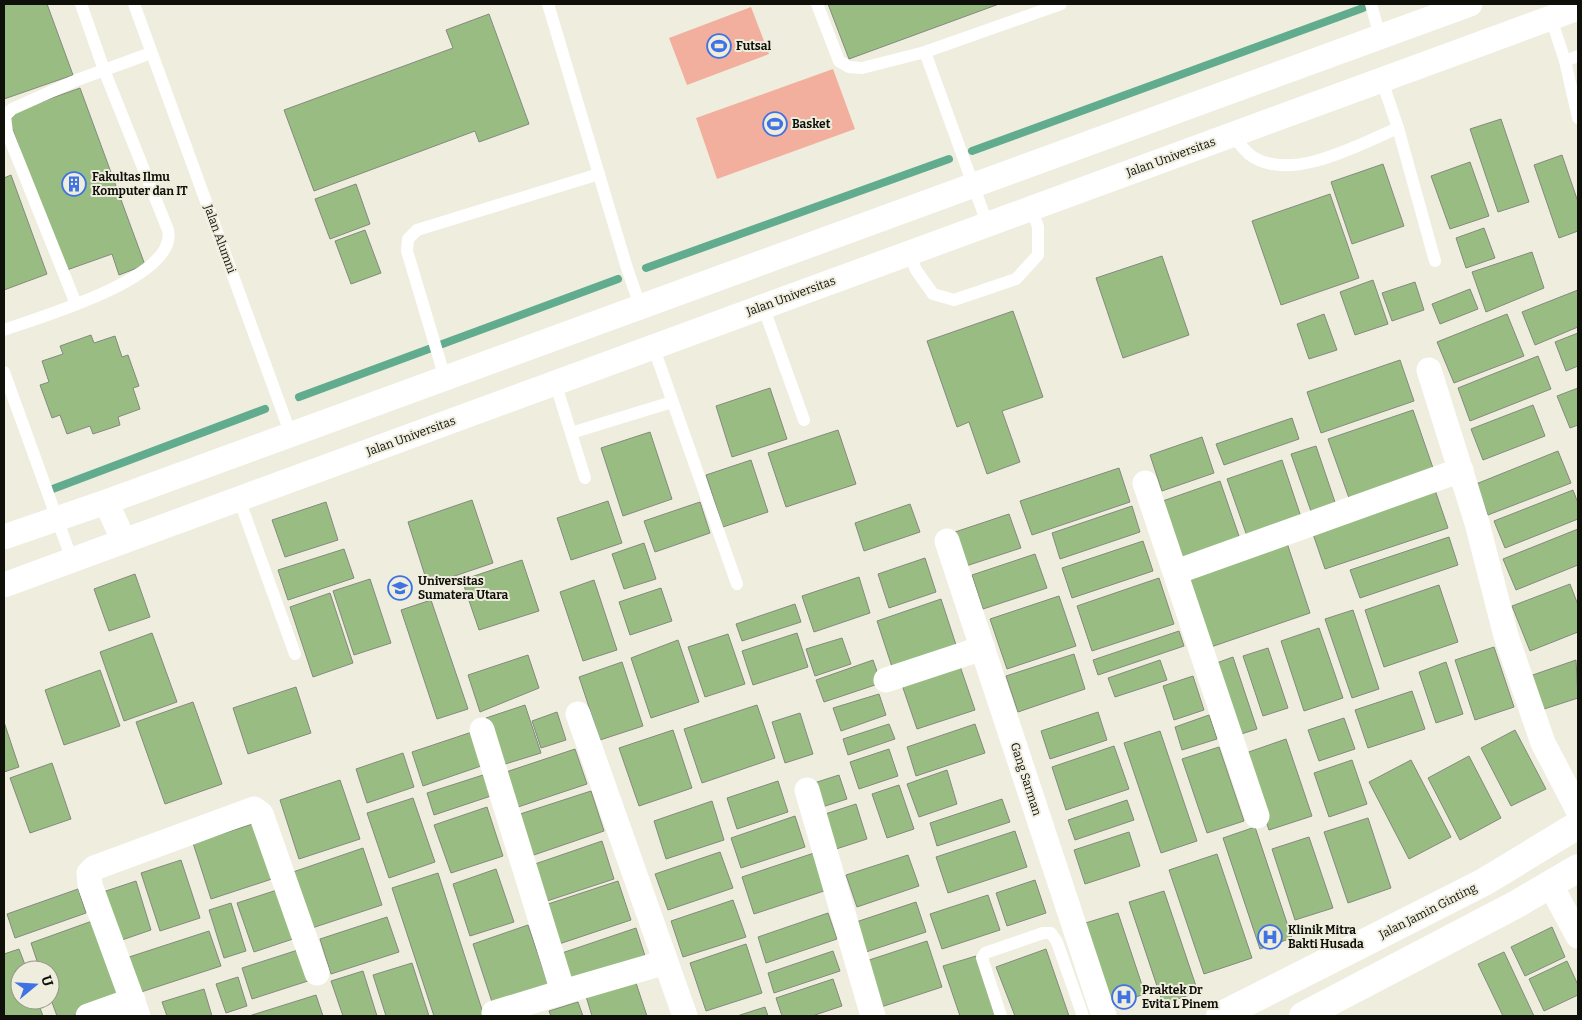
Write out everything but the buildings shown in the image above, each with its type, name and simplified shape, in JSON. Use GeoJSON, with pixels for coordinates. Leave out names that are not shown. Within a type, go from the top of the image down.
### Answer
{"type":"FeatureCollection","features":[{"type":"Feature","properties":{"kind":"main road","name":"Jalan Jamin Ginting"},"geometry":{"type":"LineString","coordinates":[[1220,1016],[1484,882],[1578,825]]}},
{"type":"Feature","properties":{"kind":"main road"},"geometry":{"type":"LineString","coordinates":[[1303,1016],[1516,906],[1578,868]]}},
{"type":"Feature","properties":{"kind":"street"},"geometry":{"type":"LineString","coordinates":[[4,537],[291,435],[1470,4]]}},
{"type":"Feature","properties":{"kind":"street","name":"Jalan Universitas"},"geometry":{"type":"LineString","coordinates":[[4,585],[987,223],[1382,81],[1548,11],[1578,8]]}},
{"type":"Feature","properties":{"kind":"street"},"geometry":{"type":"LineString","coordinates":[[1199,103],[1222,138]]}},
{"type":"Feature","properties":{"kind":"street"},"geometry":{"type":"LineString","coordinates":[[640,306],[653,346]]}},
{"type":"Feature","properties":{"kind":"street"},"geometry":{"type":"LineString","coordinates":[[1429,370],[1461,470],[1506,636],[1518,672],[1543,743],[1578,810]]}},
{"type":"Feature","properties":{"kind":"street"},"geometry":{"type":"LineString","coordinates":[[445,378],[456,419]]}},
{"type":"Feature","properties":{"kind":"street","name":"Jalan Alumni"},"geometry":{"type":"LineString","coordinates":[[291,435],[305,474]]}},
{"type":"Feature","properties":{"kind":"street"},"geometry":{"type":"LineString","coordinates":[[1176,572],[1461,470]]}},
{"type":"Feature","properties":{"kind":"street"},"geometry":{"type":"LineString","coordinates":[[1145,483],[1257,816]]}},
{"type":"Feature","properties":{"kind":"street"},"geometry":{"type":"LineString","coordinates":[[106,502],[124,541]]}},
{"type":"Feature","properties":{"kind":"street","name":"Gang Sarman"},"geometry":{"type":"LineString","coordinates":[[948,541],[1104,1016]]}},
{"type":"Feature","properties":{"kind":"street"},"geometry":{"type":"LineString","coordinates":[[886,680],[983,648]]}},
{"type":"Feature","properties":{"kind":"street"},"geometry":{"type":"LineString","coordinates":[[578,714],[685,1016]]}},
{"type":"Feature","properties":{"kind":"street"},"geometry":{"type":"LineString","coordinates":[[482,730],[562,992]]}},
{"type":"Feature","properties":{"kind":"street"},"geometry":{"type":"LineString","coordinates":[[807,790],[865,993],[874,1016]]}},
{"type":"Feature","properties":{"kind":"street"},"geometry":{"type":"LineString","coordinates":[[88,1016],[135,1008],[90,885],[88,877],[91,870],[254,809],[261,814],[317,973]]}},
{"type":"Feature","properties":{"kind":"street"},"geometry":{"type":"LineString","coordinates":[[1550,884],[1578,936]]}},
{"type":"Feature","properties":{"kind":"street"},"geometry":{"type":"LineString","coordinates":[[494,1013],[666,962]]}},
{"type":"Feature","properties":{"kind":"lane"},"geometry":{"type":"LineString","coordinates":[[4,330],[76,304],[124,283],[152,266],[166,248],[169,240],[168,230],[104,70],[81,4]]}},
{"type":"Feature","properties":{"kind":"lane","name":"Jalan Alumni"},"geometry":{"type":"LineString","coordinates":[[134,4],[291,435]]}},
{"type":"Feature","properties":{"kind":"lane"},"geometry":{"type":"LineString","coordinates":[[548,4],[640,306]]}},
{"type":"Feature","properties":{"kind":"lane"},"geometry":{"type":"LineString","coordinates":[[816,4],[839,61],[849,67],[862,68],[925,52],[1061,4]]}},
{"type":"Feature","properties":{"kind":"lane"},"geometry":{"type":"LineString","coordinates":[[1371,4],[1380,37]]}},
{"type":"Feature","properties":{"kind":"lane"},"geometry":{"type":"LineString","coordinates":[[1548,11],[1565,61],[1578,118]]}},
{"type":"Feature","properties":{"kind":"lane"},"geometry":{"type":"LineString","coordinates":[[925,52],[987,223]]}},
{"type":"Feature","properties":{"kind":"lane"},"geometry":{"type":"LineString","coordinates":[[76,304],[7,132],[5,116],[12,110],[104,70],[152,53]]}},
{"type":"Feature","properties":{"kind":"lane"},"geometry":{"type":"LineString","coordinates":[[1565,61],[1578,56]]}},
{"type":"Feature","properties":{"kind":"lane"},"geometry":{"type":"LineString","coordinates":[[1382,81],[1398,128],[1435,261]]}},
{"type":"Feature","properties":{"kind":"lane"},"geometry":{"type":"LineString","coordinates":[[1222,138],[1254,158],[1292,165],[1324,158],[1398,128]]}},
{"type":"Feature","properties":{"kind":"lane"},"geometry":{"type":"LineString","coordinates":[[445,378],[430,336],[407,251],[408,240],[417,230],[599,174]]}},
{"type":"Feature","properties":{"kind":"lane"},"geometry":{"type":"LineString","coordinates":[[909,253],[916,270],[933,294],[954,300],[1016,280],[1038,255],[1038,227],[1031,207]]}},
{"type":"Feature","properties":{"kind":"lane"},"geometry":{"type":"LineString","coordinates":[[763,306],[804,420]]}},
{"type":"Feature","properties":{"kind":"lane"},"geometry":{"type":"LineString","coordinates":[[653,346],[737,584]]}},
{"type":"Feature","properties":{"kind":"lane"},"geometry":{"type":"LineString","coordinates":[[4,372],[72,560]]}},
{"type":"Feature","properties":{"kind":"lane"},"geometry":{"type":"LineString","coordinates":[[555,382],[585,478]]}},
{"type":"Feature","properties":{"kind":"lane"},"geometry":{"type":"LineString","coordinates":[[571,433],[672,402]]}},
{"type":"Feature","properties":{"kind":"lane"},"geometry":{"type":"LineString","coordinates":[[239,499],[294,654]]}},
{"type":"Feature","properties":{"kind":"lane"},"geometry":{"type":"LineString","coordinates":[[1000,1016],[982,958],[985,953],[1043,933],[1051,933],[1057,942],[1083,1016]]}},
{"type":"Feature","properties":{"kind":"shaded area","name":"Futsal"},"geometry":{"type":"Polygon","coordinates":[[[751,7],[769,54],[687,85],[669,38],[751,7]]]}},
{"type":"Feature","properties":{"kind":"shaded area","name":"Basket"},"geometry":{"type":"Polygon","coordinates":[[[833,69],[855,129],[717,179],[696,118],[833,69]]]}},
{"type":"Feature","properties":{"kind":"waterway"},"geometry":{"type":"LineString","coordinates":[[972,151],[1363,8]]}},
{"type":"Feature","properties":{"kind":"waterway"},"geometry":{"type":"LineString","coordinates":[[646,268],[949,159]]}},
{"type":"Feature","properties":{"kind":"waterway"},"geometry":{"type":"LineString","coordinates":[[299,397],[618,279]]}},
{"type":"Feature","properties":{"kind":"waterway"},"geometry":{"type":"LineString","coordinates":[[50,490],[265,409]]}},
{"type":"Feature","properties":{"kind":"place","name":"Futsal"},"geometry":{"type":"Point","coordinates":[719,46]}},
{"type":"Feature","properties":{"kind":"place","name":"Basket"},"geometry":{"type":"Point","coordinates":[775,124]}},
{"type":"Feature","properties":{"kind":"place","name":"Fakultas Ilmu Komputer dan IT"},"geometry":{"type":"Point","coordinates":[74,184]}},
{"type":"Feature","properties":{"kind":"place","name":"Universitas Sumatera Utara"},"geometry":{"type":"Point","coordinates":[400,588]}},
{"type":"Feature","properties":{"kind":"place","name":"Klinik Mitra Bakti Husada"},"geometry":{"type":"Point","coordinates":[1270,937]}},
{"type":"Feature","properties":{"kind":"place","name":"Praktek Dr Evita L Pinem"},"geometry":{"type":"Point","coordinates":[1124,997]}}]}
